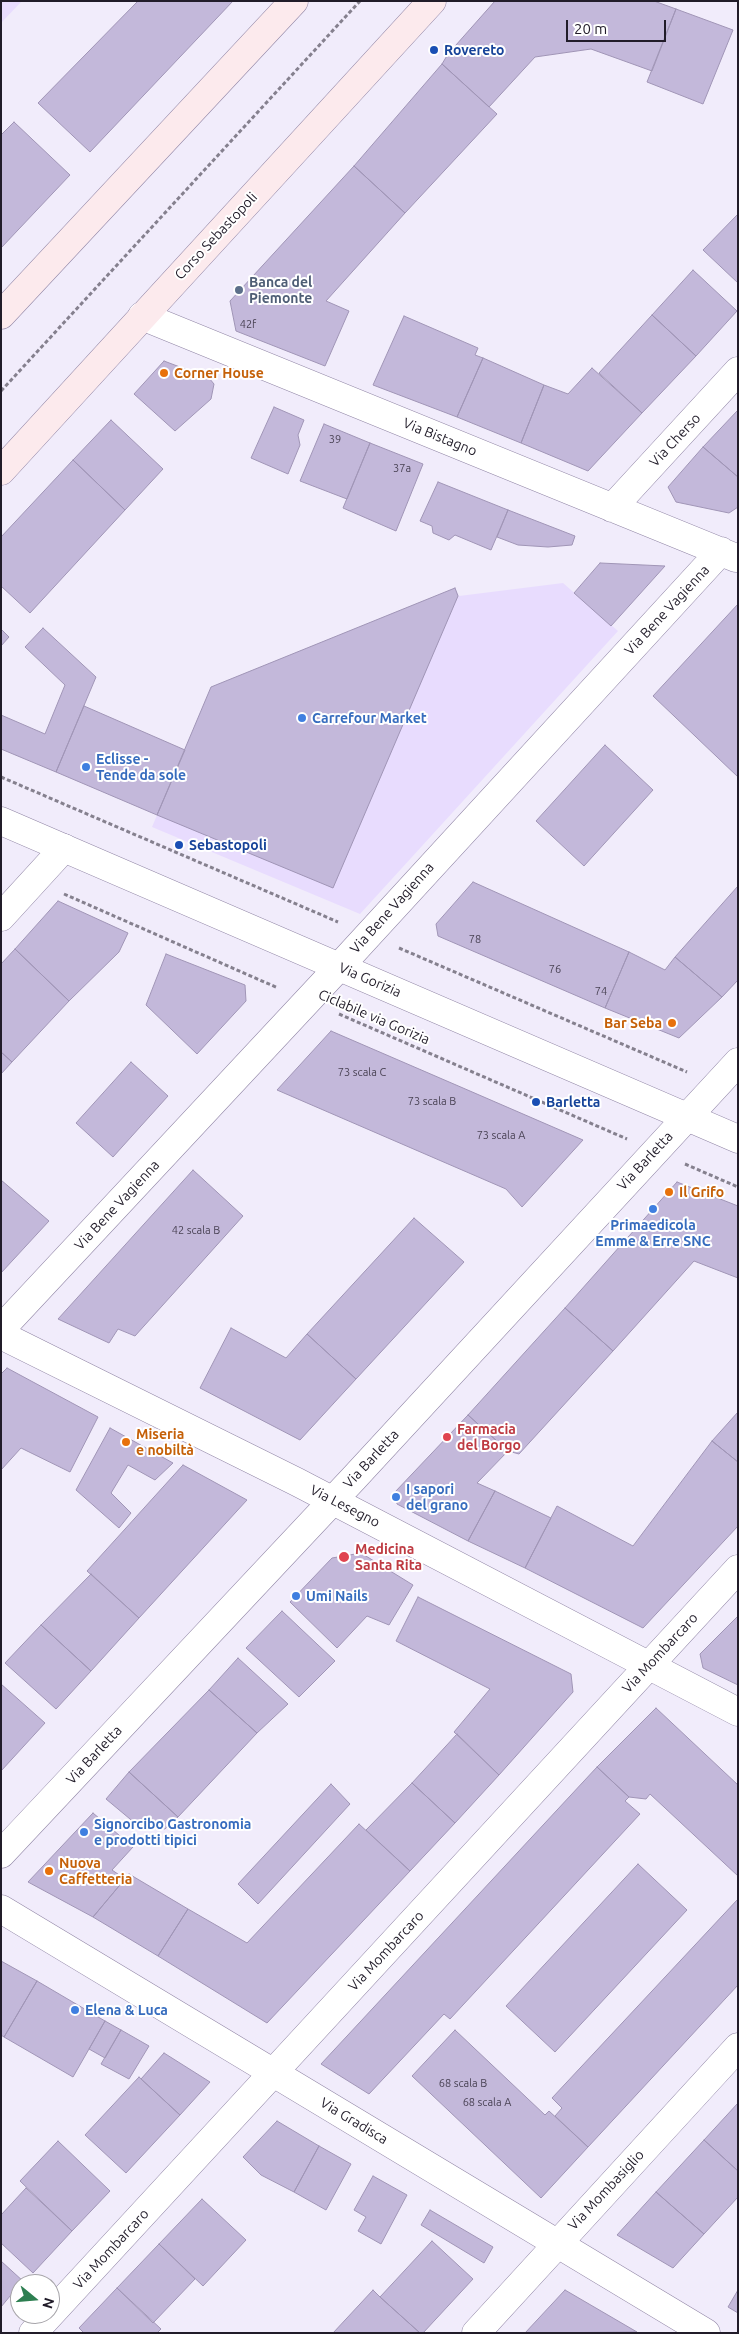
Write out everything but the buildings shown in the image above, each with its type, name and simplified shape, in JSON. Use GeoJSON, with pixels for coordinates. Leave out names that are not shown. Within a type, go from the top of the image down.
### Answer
{"type":"FeatureCollection","features":[{"type":"Feature","properties":{"kind":"main road"},"geometry":{"type":"LineString","coordinates":[[1,315],[294,1]]}},
{"type":"Feature","properties":{"kind":"main road","name":"Corso Sebastopoli"},"geometry":{"type":"LineString","coordinates":[[1,471],[432,1]]}},
{"type":"Feature","properties":{"kind":"street","name":"Via Bistagno"},"geometry":{"type":"LineString","coordinates":[[142,316],[729,555]]}},
{"type":"Feature","properties":{"kind":"street","name":"Via Cherso"},"geometry":{"type":"LineString","coordinates":[[612,508],[738,371]]}},
{"type":"Feature","properties":{"kind":"street","name":"Via Bene Vagienna"},"geometry":{"type":"LineString","coordinates":[[1,1329],[339,967],[729,555]]}},
{"type":"Feature","properties":{"kind":"street","name":"Via Gorizia"},"geometry":{"type":"LineString","coordinates":[[1,821],[738,1139]]}},
{"type":"Feature","properties":{"kind":"street"},"geometry":{"type":"LineString","coordinates":[[1,917],[64,848]]}},
{"type":"Feature","properties":{"kind":"street","name":"Via Barletta"},"geometry":{"type":"LineString","coordinates":[[1,1854],[738,1062]]}},
{"type":"Feature","properties":{"kind":"street","name":"Via Lesegno"},"geometry":{"type":"LineString","coordinates":[[1,1335],[332,1500],[738,1712]]}},
{"type":"Feature","properties":{"kind":"street","name":"Via Mombarcaro"},"geometry":{"type":"LineString","coordinates":[[33,2333],[738,1569]]}},
{"type":"Feature","properties":{"kind":"street","name":"Via Gradisca"},"geometry":{"type":"LineString","coordinates":[[1,1909],[706,2333]]}},
{"type":"Feature","properties":{"kind":"street","name":"Via Mombasiglio"},"geometry":{"type":"LineString","coordinates":[[476,2333],[738,2048]]}},
{"type":"Feature","properties":{"kind":"path"},"geometry":{"type":"LineString","coordinates":[[1,391],[360,1]]}},
{"type":"Feature","properties":{"kind":"path","name":"Ciclabile via Gorizia"},"geometry":{"type":"LineString","coordinates":[[34,881],[738,1187]]}},
{"type":"Feature","properties":{"kind":"shaded area"},"geometry":{"type":"Polygon","coordinates":[[[1,1],[22,1],[1,23],[1,1]]]}},
{"type":"Feature","properties":{"kind":"shaded area"},"geometry":{"type":"Polygon","coordinates":[[[563,583],[618,631],[360,914],[152,827],[211,687],[455,588],[459,596],[563,583]]]}},
{"type":"Feature","properties":{"kind":"place","name":"Rovereto"},"geometry":{"type":"Point","coordinates":[434,50]}},
{"type":"Feature","properties":{"kind":"place","name":"Banca del Piemonte"},"geometry":{"type":"Point","coordinates":[239,290]}},
{"type":"Feature","properties":{"kind":"place","name":"Corner House"},"geometry":{"type":"Point","coordinates":[164,373]}},
{"type":"Feature","properties":{"kind":"place","name":"Carrefour Market"},"geometry":{"type":"Point","coordinates":[302,718]}},
{"type":"Feature","properties":{"kind":"place","name":"Eclisse - Tende da sole"},"geometry":{"type":"Point","coordinates":[86,767]}},
{"type":"Feature","properties":{"kind":"place","name":"Sebastopoli"},"geometry":{"type":"Point","coordinates":[179,845]}},
{"type":"Feature","properties":{"kind":"place","name":"Bar Seba"},"geometry":{"type":"Point","coordinates":[672,1023]}},
{"type":"Feature","properties":{"kind":"place","name":"Barletta"},"geometry":{"type":"Point","coordinates":[536,1102]}},
{"type":"Feature","properties":{"kind":"place","name":"Il Grifo"},"geometry":{"type":"Point","coordinates":[669,1192]}},
{"type":"Feature","properties":{"kind":"place","name":"Primaedicola Emme & Erre SNC"},"geometry":{"type":"Point","coordinates":[653,1209]}},
{"type":"Feature","properties":{"kind":"place","name":"Farmacia del Borgo"},"geometry":{"type":"Point","coordinates":[447,1437]}},
{"type":"Feature","properties":{"kind":"place","name":"Miseria e nobiltà"},"geometry":{"type":"Point","coordinates":[126,1442]}},
{"type":"Feature","properties":{"kind":"place","name":"I sapori del grano"},"geometry":{"type":"Point","coordinates":[396,1497]}},
{"type":"Feature","properties":{"kind":"place","name":"Medicina Santa Rita"},"geometry":{"type":"Point","coordinates":[344,1557]}},
{"type":"Feature","properties":{"kind":"place","name":"Umi Nails"},"geometry":{"type":"Point","coordinates":[296,1596]}},
{"type":"Feature","properties":{"kind":"place","name":"Signorcibo Gastronomia e prodotti tipici"},"geometry":{"type":"Point","coordinates":[84,1832]}},
{"type":"Feature","properties":{"kind":"place","name":"Nuova Caffetteria"},"geometry":{"type":"Point","coordinates":[49,1871]}},
{"type":"Feature","properties":{"kind":"place","name":"Elena & Luca"},"geometry":{"type":"Point","coordinates":[75,2010]}}]}
